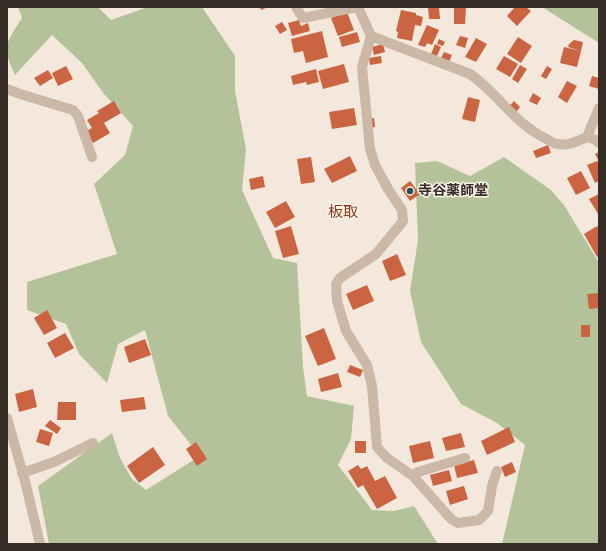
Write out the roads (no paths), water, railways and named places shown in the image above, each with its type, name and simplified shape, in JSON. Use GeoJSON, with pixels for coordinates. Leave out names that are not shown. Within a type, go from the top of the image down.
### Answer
{"type":"FeatureCollection","features":[{"type":"Feature","properties":{"kind":"street"},"geometry":{"type":"LineString","coordinates":[[296,7],[302,18],[357,7],[371,36],[362,67],[370,149],[374,165],[402,210],[403,221],[376,254],[340,278],[336,284],[337,301],[346,331],[367,365],[372,386],[377,447],[387,458],[414,476],[451,519],[458,524],[479,520],[488,511],[496,471]]}},
{"type":"Feature","properties":{"kind":"street"},"geometry":{"type":"LineString","coordinates":[[371,36],[470,74],[482,82],[525,127],[558,144],[574,143],[587,137],[599,108]]}},
{"type":"Feature","properties":{"kind":"street"},"geometry":{"type":"LineString","coordinates":[[7,88],[20,94],[73,110],[78,116],[92,157]]}},
{"type":"Feature","properties":{"kind":"street"},"geometry":{"type":"LineString","coordinates":[[587,137],[596,140],[599,143]]}},
{"type":"Feature","properties":{"kind":"street"},"geometry":{"type":"LineString","coordinates":[[7,418],[40,544]]}},
{"type":"Feature","properties":{"kind":"street"},"geometry":{"type":"LineString","coordinates":[[22,473],[54,462],[93,443]]}},
{"type":"Feature","properties":{"kind":"street"},"geometry":{"type":"LineString","coordinates":[[414,476],[418,472],[465,458]]}},
{"type":"Feature","properties":{"kind":"place","name":"寺谷薬師堂"},"geometry":{"type":"Point","coordinates":[410,191]}},
{"type":"Feature","properties":{"kind":"district","name":"板取"},"geometry":{"type":"Point","coordinates":[343,212]}}]}
